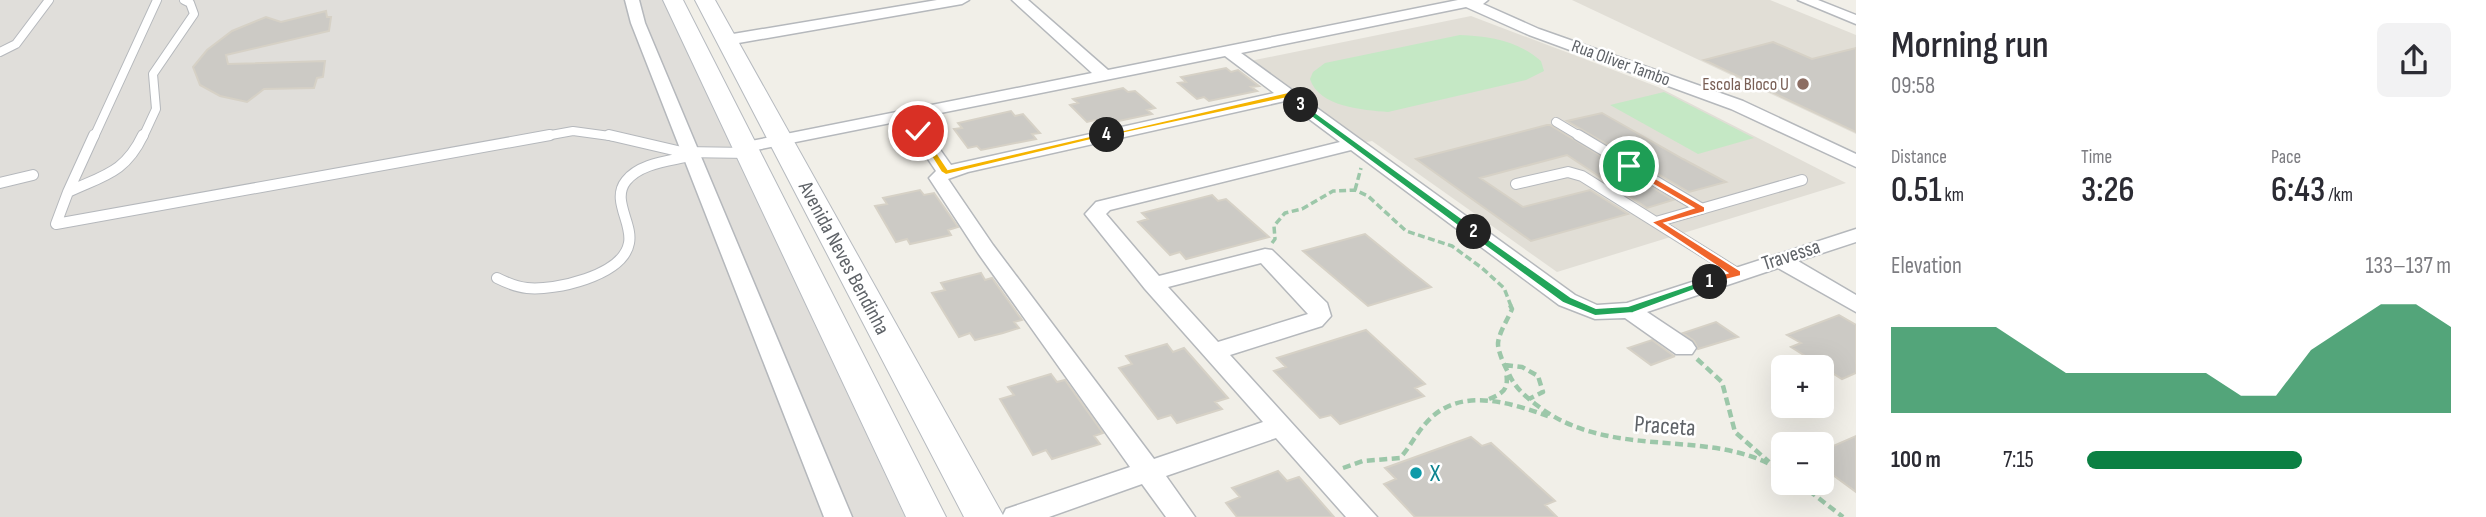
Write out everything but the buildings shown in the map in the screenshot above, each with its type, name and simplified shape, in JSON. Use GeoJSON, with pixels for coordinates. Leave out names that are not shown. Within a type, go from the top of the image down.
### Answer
{"type":"FeatureCollection","features":[{"type":"Feature","properties":{"kind":"street"},"geometry":{"type":"LineString","coordinates":[[632,0],[638,23],[838,517]]}},
{"type":"Feature","properties":{"kind":"street","name":"Avenida Neves Bendinha"},"geometry":{"type":"LineString","coordinates":[[673,0],[926,517]]}},
{"type":"Feature","properties":{"kind":"street","name":"Avenida Neves Bendinha"},"geometry":{"type":"LineString","coordinates":[[705,0],[984,517]]}},
{"type":"Feature","properties":{"kind":"street"},"geometry":{"type":"LineString","coordinates":[[727,40],[962,0]]}},
{"type":"Feature","properties":{"kind":"street"},"geometry":{"type":"LineString","coordinates":[[1019,0],[1104,75]]}},
{"type":"Feature","properties":{"kind":"street"},"geometry":{"type":"LineString","coordinates":[[1805,0],[1856,20]]}},
{"type":"Feature","properties":{"kind":"street"},"geometry":{"type":"LineString","coordinates":[[747,150],[781,140],[1470,1]]}},
{"type":"Feature","properties":{"kind":"street","name":"Rua Oliver Tambo"},"geometry":{"type":"LineString","coordinates":[[1470,1],[1534,32],[1737,106],[1856,161]]}},
{"type":"Feature","properties":{"kind":"street","name":"Travessa"},"geometry":{"type":"LineString","coordinates":[[1228,51],[1567,300],[1595,312],[1629,310],[1856,234]]}},
{"type":"Feature","properties":{"kind":"street"},"geometry":{"type":"LineString","coordinates":[[1181,517],[939,183],[938,178],[946,172],[1288,95]]}},
{"type":"Feature","properties":{"kind":"street"},"geometry":{"type":"LineString","coordinates":[[918,131],[946,172]]}},
{"type":"Feature","properties":{"kind":"street"},"geometry":{"type":"LineString","coordinates":[[1354,144],[1097,210],[1097,219],[1363,517]]}},
{"type":"Feature","properties":{"kind":"street"},"geometry":{"type":"LineString","coordinates":[[1153,284],[1265,255],[1319,308],[1320,316],[1314,321],[1215,351]]}},
{"type":"Feature","properties":{"kind":"street"},"geometry":{"type":"LineString","coordinates":[[1779,259],[1856,305]]}},
{"type":"Feature","properties":{"kind":"street"},"geometry":{"type":"LineString","coordinates":[[1629,310],[1684,348]]}},
{"type":"Feature","properties":{"kind":"street"},"geometry":{"type":"LineString","coordinates":[[1016,517],[1280,426]]}},
{"type":"Feature","properties":{"kind":"lane"},"geometry":{"type":"LineString","coordinates":[[0,52],[16,44],[49,0]]}},
{"type":"Feature","properties":{"kind":"lane"},"geometry":{"type":"LineString","coordinates":[[157,0],[68,192],[56,224],[573,131],[609,133],[693,154]]}},
{"type":"Feature","properties":{"kind":"lane"},"geometry":{"type":"LineString","coordinates":[[68,192],[124,166],[133,157],[156,109],[153,74],[194,14],[190,3],[184,0]]}},
{"type":"Feature","properties":{"kind":"lane"},"geometry":{"type":"LineString","coordinates":[[1556,122],[1702,209]]}},
{"type":"Feature","properties":{"kind":"lane"},"geometry":{"type":"LineString","coordinates":[[497,278],[518,288],[553,287],[612,268],[625,254],[629,242],[621,192],[626,181],[653,165],[693,154],[747,150]]}},
{"type":"Feature","properties":{"kind":"lane"},"geometry":{"type":"LineString","coordinates":[[1516,184],[1568,172],[1582,176],[1737,273]]}},
{"type":"Feature","properties":{"kind":"lane"},"geometry":{"type":"LineString","coordinates":[[0,183],[33,176]]}},
{"type":"Feature","properties":{"kind":"lane"},"geometry":{"type":"LineString","coordinates":[[1656,222],[1802,180]]}},
{"type":"Feature","properties":{"kind":"path"},"geometry":{"type":"LineString","coordinates":[[1355,190],[1362,163]]}},
{"type":"Feature","properties":{"kind":"path"},"geometry":{"type":"LineString","coordinates":[[1265,255],[1275,239],[1274,226],[1285,214],[1302,209],[1333,191],[1355,190],[1368,195],[1406,230],[1452,246],[1504,288],[1512,309],[1498,344],[1508,384],[1503,393],[1489,400]]}},
{"type":"Feature","properties":{"kind":"path","name":"Praceta"},"geometry":{"type":"LineString","coordinates":[[1684,348],[1713,370],[1722,382],[1735,432],[1771,463]]}},
{"type":"Feature","properties":{"kind":"path"},"geometry":{"type":"LineString","coordinates":[[1504,363],[1522,367],[1538,376],[1543,391],[1530,399]]}},
{"type":"Feature","properties":{"kind":"path","name":"Praceta"},"geometry":{"type":"LineString","coordinates":[[1504,363],[1512,382],[1555,419]]}},
{"type":"Feature","properties":{"kind":"path","name":"Praceta"},"geometry":{"type":"LineString","coordinates":[[1325,474],[1363,461],[1400,458],[1417,442],[1425,424],[1445,407],[1464,401],[1489,400],[1518,405],[1590,435],[1626,442],[1711,447],[1771,465]]}},
{"type":"Feature","properties":{"kind":"path"},"geometry":{"type":"LineString","coordinates":[[1815,495],[1843,517]]}},
{"type":"Feature","properties":{"kind":"shaded area"},"geometry":{"type":"Polygon","coordinates":[[[0,0],[663,0],[905,517],[0,517],[0,0]]]}},
{"type":"Feature","properties":{"kind":"shaded area","name":"Escola Bloco U"},"geometry":{"type":"Polygon","coordinates":[[[1572,0],[1770,0],[1856,35],[1856,134],[1572,0]]]}},
{"type":"Feature","properties":{"kind":"shaded area"},"geometry":{"type":"Polygon","coordinates":[[[1471,16],[1658,87],[1846,183],[1557,272],[1372,141],[1362,143],[1250,61],[1471,16]]]}},
{"type":"Feature","properties":{"kind":"green space"},"geometry":{"type":"Polygon","coordinates":[[[1460,35],[1493,38],[1513,44],[1541,61],[1544,71],[1526,80],[1388,112],[1355,108],[1332,101],[1322,96],[1310,79],[1313,72],[1325,63],[1460,35]]]}},
{"type":"Feature","properties":{"kind":"green space"},"geometry":{"type":"Polygon","coordinates":[[[1664,92],[1754,138],[1698,154],[1610,105],[1664,92]]]}},
{"type":"Feature","properties":{"kind":"place","name":"Escola Bloco U"},"geometry":{"type":"Point","coordinates":[1803,84]}},
{"type":"Feature","properties":{"kind":"place","name":"X"},"geometry":{"type":"Point","coordinates":[1416,473]}},
{"type":"Feature","properties":{"kind":"route"},"geometry":{"type":"LineString","coordinates":[[918,131],[946,172],[1288,95],[1580,307],[1595,312],[1629,310],[1737,273],[1656,222],[1702,209],[1629,166]]}}]}
